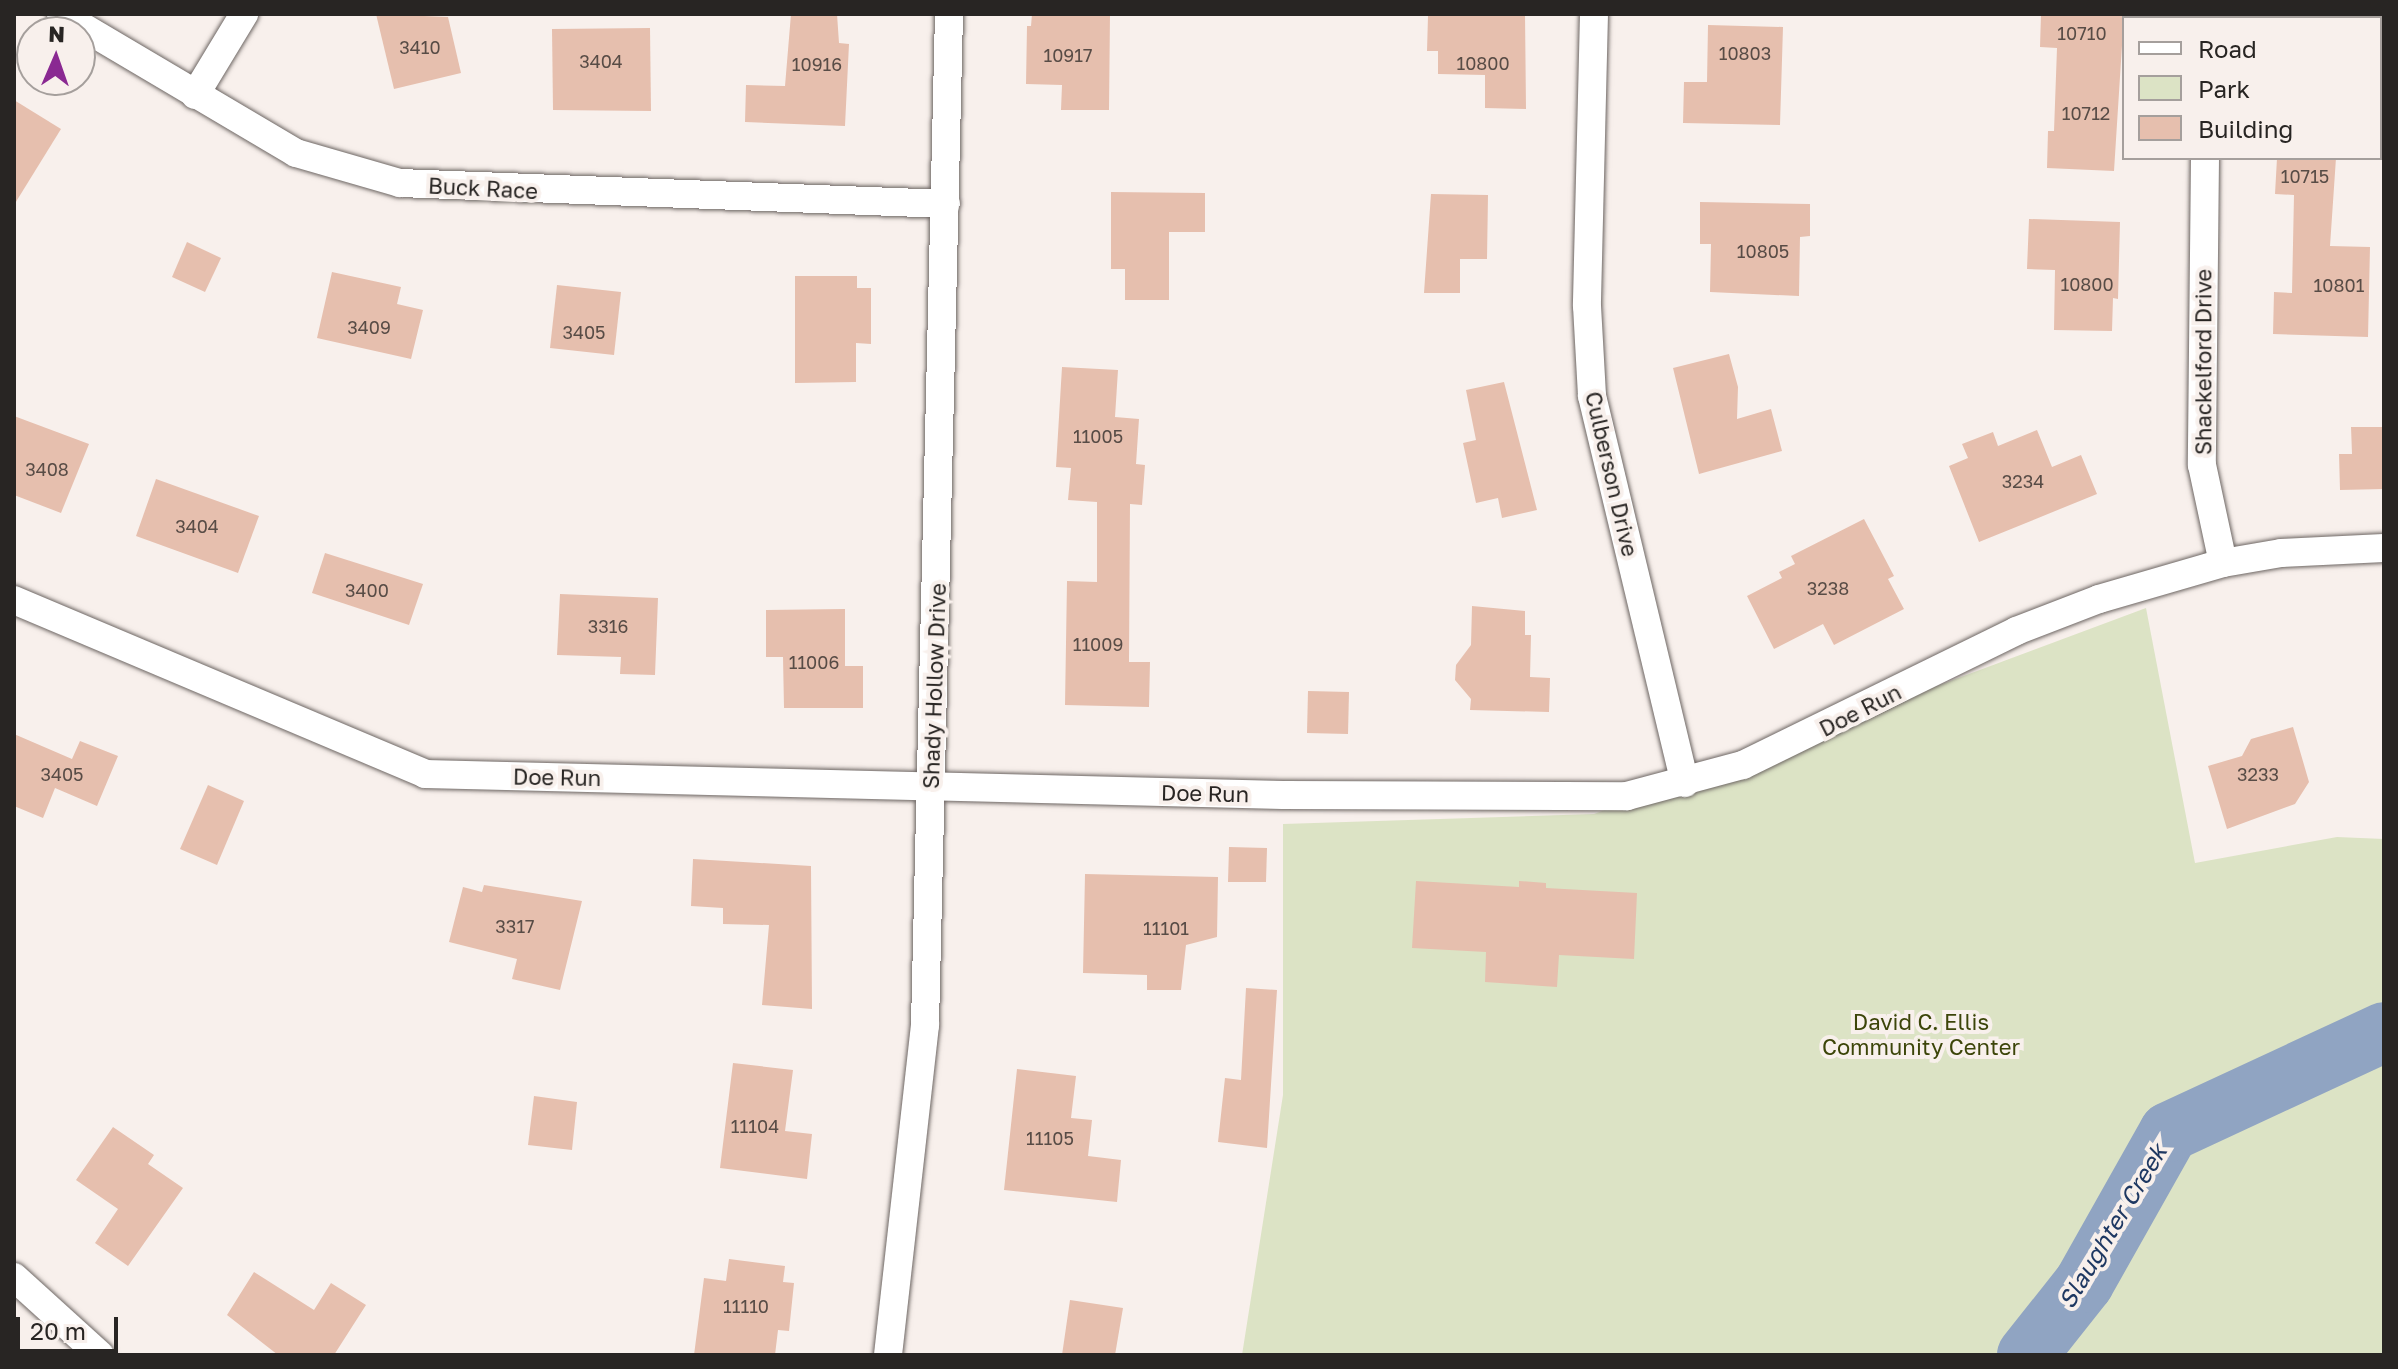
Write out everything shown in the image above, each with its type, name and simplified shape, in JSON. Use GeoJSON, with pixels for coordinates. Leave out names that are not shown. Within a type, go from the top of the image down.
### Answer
{"type":"FeatureCollection","features":[{"type":"Feature","properties":{"kind":"street","name":"Buck Race"},"geometry":{"type":"LineString","coordinates":[[61,14],[296,153],[400,183],[946,204]]}},
{"type":"Feature","properties":{"kind":"street"},"geometry":{"type":"LineString","coordinates":[[195,95],[244,14]]}},
{"type":"Feature","properties":{"kind":"street","name":"Shady Hollow Drive"},"geometry":{"type":"LineString","coordinates":[[888,1355],[925,1025],[949,14]]}},
{"type":"Feature","properties":{"kind":"street","name":"Culberson Drive"},"geometry":{"type":"LineString","coordinates":[[1594,14],[1587,306],[1592,396],[1685,783]]}},
{"type":"Feature","properties":{"kind":"street","name":"Shackelford Drive"},"geometry":{"type":"LineString","coordinates":[[2205,160],[2202,465],[2223,563]]}},
{"type":"Feature","properties":{"kind":"street","name":"Doe Run"},"geometry":{"type":"LineString","coordinates":[[14,600],[425,774],[1516,797],[1627,796],[1685,783],[1790,745],[2016,631],[2099,599],[2223,563],[2281,553],[2384,548]]}},
{"type":"Feature","properties":{"kind":"street"},"geometry":{"type":"LineString","coordinates":[[14,1277],[100,1355]]}},
{"type":"Feature","properties":{"kind":"green space","name":"David C. Ellis Community Center"},"geometry":{"type":"Polygon","coordinates":[[[2146,608],[2195,863],[2337,837],[2384,839],[2384,1355],[1242,1355],[1283,1095],[1283,824],[1594,814],[2146,608]]]}},
{"type":"Feature","properties":{"kind":"building"},"geometry":{"type":"Polygon","coordinates":[[[376,14],[448,17],[461,73],[394,89],[376,14]]]}},
{"type":"Feature","properties":{"kind":"building"},"geometry":{"type":"Polygon","coordinates":[[[791,14],[837,14],[839,43],[849,44],[845,126],[745,122],[746,85],[785,86],[791,14]]]}},
{"type":"Feature","properties":{"kind":"building"},"geometry":{"type":"Polygon","coordinates":[[[1032,14],[1110,14],[1109,110],[1061,110],[1062,85],[1026,84],[1027,26],[1031,26],[1032,14]]]}},
{"type":"Feature","properties":{"kind":"building"},"geometry":{"type":"Polygon","coordinates":[[[1525,14],[1526,109],[1485,108],[1485,75],[1438,74],[1438,51],[1427,51],[1428,16],[1525,14]]]}},
{"type":"Feature","properties":{"kind":"building"},"geometry":{"type":"Polygon","coordinates":[[[2041,14],[2124,14],[2114,171],[2047,168],[2048,131],[2054,131],[2057,48],[2040,47],[2041,14]]]}},
{"type":"Feature","properties":{"kind":"building"},"geometry":{"type":"Polygon","coordinates":[[[1708,25],[1783,27],[1780,125],[1683,123],[1684,82],[1707,82],[1708,25]]]}},
{"type":"Feature","properties":{"kind":"building"},"geometry":{"type":"Polygon","coordinates":[[[650,28],[651,111],[553,110],[552,29],[650,28]]]}},
{"type":"Feature","properties":{"kind":"building"},"geometry":{"type":"Polygon","coordinates":[[[14,100],[61,129],[14,205],[14,100]]]}},
{"type":"Feature","properties":{"kind":"building"},"geometry":{"type":"Polygon","coordinates":[[[2277,160],[2336,160],[2330,246],[2370,247],[2368,337],[2273,334],[2274,292],[2292,293],[2294,195],[2275,194],[2277,160]]]}},
{"type":"Feature","properties":{"kind":"building"},"geometry":{"type":"Polygon","coordinates":[[[1111,192],[1205,193],[1205,232],[1169,232],[1169,300],[1125,300],[1125,269],[1111,269],[1111,192]]]}},
{"type":"Feature","properties":{"kind":"building"},"geometry":{"type":"Polygon","coordinates":[[[1431,194],[1488,195],[1487,259],[1460,259],[1460,293],[1424,293],[1431,194]]]}},
{"type":"Feature","properties":{"kind":"building"},"geometry":{"type":"Polygon","coordinates":[[[1700,202],[1810,204],[1810,236],[1800,237],[1799,296],[1710,292],[1711,244],[1700,244],[1700,202]]]}},
{"type":"Feature","properties":{"kind":"building"},"geometry":{"type":"Polygon","coordinates":[[[2029,219],[2120,222],[2118,299],[2113,298],[2112,331],[2054,330],[2055,270],[2027,269],[2029,219]]]}},
{"type":"Feature","properties":{"kind":"building"},"geometry":{"type":"Polygon","coordinates":[[[187,242],[221,258],[205,292],[172,277],[187,242]]]}},
{"type":"Feature","properties":{"kind":"building"},"geometry":{"type":"Polygon","coordinates":[[[332,272],[401,287],[397,304],[423,310],[411,359],[317,338],[332,272]]]}},
{"type":"Feature","properties":{"kind":"building"},"geometry":{"type":"Polygon","coordinates":[[[795,276],[857,276],[857,288],[871,288],[871,344],[856,343],[856,382],[795,383],[795,276]]]}},
{"type":"Feature","properties":{"kind":"building"},"geometry":{"type":"Polygon","coordinates":[[[557,285],[621,292],[614,355],[550,348],[557,285]]]}},
{"type":"Feature","properties":{"kind":"building"},"geometry":{"type":"Polygon","coordinates":[[[1729,354],[1738,387],[1737,419],[1771,409],[1782,451],[1699,474],[1673,368],[1729,354]]]}},
{"type":"Feature","properties":{"kind":"building"},"geometry":{"type":"Polygon","coordinates":[[[1062,367],[1118,370],[1115,417],[1139,419],[1136,464],[1145,465],[1142,505],[1130,504],[1129,662],[1150,662],[1149,707],[1065,705],[1067,581],[1097,582],[1097,502],[1068,500],[1071,468],[1056,467],[1062,367]]]}},
{"type":"Feature","properties":{"kind":"building"},"geometry":{"type":"Polygon","coordinates":[[[1504,382],[1537,510],[1502,518],[1498,498],[1476,503],[1463,443],[1476,440],[1466,390],[1504,382]]]}},
{"type":"Feature","properties":{"kind":"building"},"geometry":{"type":"Polygon","coordinates":[[[14,416],[89,444],[61,513],[14,495],[14,416]]]}},
{"type":"Feature","properties":{"kind":"building"},"geometry":{"type":"Polygon","coordinates":[[[2351,427],[2384,427],[2384,489],[2340,490],[2339,454],[2352,454],[2351,427]]]}},
{"type":"Feature","properties":{"kind":"building"},"geometry":{"type":"Polygon","coordinates":[[[2037,430],[2052,467],[2081,455],[2097,494],[1979,542],[1949,466],[1968,458],[1962,444],[1993,432],[1998,446],[2037,430]]]}},
{"type":"Feature","properties":{"kind":"building"},"geometry":{"type":"Polygon","coordinates":[[[156,479],[259,516],[238,573],[136,536],[156,479]]]}},
{"type":"Feature","properties":{"kind":"building"},"geometry":{"type":"Polygon","coordinates":[[[1864,519],[1894,576],[1888,579],[1904,609],[1834,645],[1823,624],[1774,649],[1747,596],[1782,578],[1779,572],[1795,564],[1791,556],[1864,519]]]}},
{"type":"Feature","properties":{"kind":"building"},"geometry":{"type":"Polygon","coordinates":[[[325,553],[423,584],[409,625],[312,593],[325,553]]]}},
{"type":"Feature","properties":{"kind":"building"},"geometry":{"type":"Polygon","coordinates":[[[560,594],[658,598],[655,675],[620,674],[621,657],[557,655],[560,594]]]}},
{"type":"Feature","properties":{"kind":"building"},"geometry":{"type":"Polygon","coordinates":[[[1472,606],[1525,611],[1525,635],[1531,635],[1530,677],[1550,678],[1549,712],[1470,710],[1471,699],[1455,680],[1456,665],[1471,645],[1472,606]]]}},
{"type":"Feature","properties":{"kind":"building"},"geometry":{"type":"Polygon","coordinates":[[[845,609],[845,666],[863,666],[863,708],[784,708],[783,657],[766,657],[766,610],[845,609]]]}},
{"type":"Feature","properties":{"kind":"building"},"geometry":{"type":"Polygon","coordinates":[[[1308,691],[1349,692],[1348,734],[1307,733],[1308,691]]]}},
{"type":"Feature","properties":{"kind":"building"},"geometry":{"type":"Polygon","coordinates":[[[2293,727],[2309,782],[2295,804],[2227,829],[2208,766],[2242,756],[2251,739],[2293,727]]]}},
{"type":"Feature","properties":{"kind":"building"},"geometry":{"type":"Polygon","coordinates":[[[14,734],[72,759],[80,741],[118,756],[97,806],[55,788],[43,818],[14,806],[14,734]]]}},
{"type":"Feature","properties":{"kind":"building"},"geometry":{"type":"Polygon","coordinates":[[[208,785],[244,801],[217,865],[180,849],[208,785]]]}},
{"type":"Feature","properties":{"kind":"building"},"geometry":{"type":"Polygon","coordinates":[[[1229,847],[1267,848],[1266,882],[1228,882],[1229,847]]]}},
{"type":"Feature","properties":{"kind":"building"},"geometry":{"type":"Polygon","coordinates":[[[693,859],[811,866],[812,1009],[762,1005],[769,925],[723,924],[723,908],[691,906],[693,859]]]}},
{"type":"Feature","properties":{"kind":"building"},"geometry":{"type":"Polygon","coordinates":[[[1085,874],[1218,877],[1217,937],[1186,945],[1181,990],[1147,990],[1147,975],[1083,973],[1085,874]]]}},
{"type":"Feature","properties":{"kind":"building"},"geometry":{"type":"Polygon","coordinates":[[[1416,881],[1519,887],[1519,881],[1546,883],[1546,888],[1637,893],[1634,959],[1559,955],[1557,987],[1485,982],[1486,952],[1412,948],[1416,881]]]}},
{"type":"Feature","properties":{"kind":"building"},"geometry":{"type":"Polygon","coordinates":[[[484,885],[582,901],[560,990],[512,979],[517,959],[449,942],[463,887],[482,892],[484,885]]]}},
{"type":"Feature","properties":{"kind":"building"},"geometry":{"type":"Polygon","coordinates":[[[1246,988],[1277,990],[1267,1148],[1218,1142],[1225,1078],[1241,1080],[1246,988]]]}},
{"type":"Feature","properties":{"kind":"building"},"geometry":{"type":"Polygon","coordinates":[[[733,1063],[793,1070],[785,1131],[812,1134],[807,1179],[720,1168],[733,1063]]]}},
{"type":"Feature","properties":{"kind":"building"},"geometry":{"type":"Polygon","coordinates":[[[1017,1069],[1076,1076],[1071,1118],[1092,1120],[1088,1156],[1121,1160],[1117,1202],[1004,1190],[1017,1069]]]}},
{"type":"Feature","properties":{"kind":"building"},"geometry":{"type":"Polygon","coordinates":[[[534,1096],[577,1102],[572,1150],[528,1145],[534,1096]]]}},
{"type":"Feature","properties":{"kind":"building"},"geometry":{"type":"Polygon","coordinates":[[[113,1127],[154,1155],[148,1164],[183,1188],[128,1266],[95,1243],[118,1209],[76,1180],[113,1127]]]}},
{"type":"Feature","properties":{"kind":"building"},"geometry":{"type":"Polygon","coordinates":[[[729,1259],[785,1266],[783,1282],[794,1283],[789,1331],[778,1330],[775,1355],[694,1355],[704,1278],[726,1281],[729,1259]]]}},
{"type":"Feature","properties":{"kind":"building"},"geometry":{"type":"Polygon","coordinates":[[[254,1272],[314,1310],[331,1283],[366,1305],[334,1355],[278,1355],[227,1315],[254,1272]]]}},
{"type":"Feature","properties":{"kind":"building"},"geometry":{"type":"Polygon","coordinates":[[[1070,1300],[1123,1308],[1115,1355],[1062,1355],[1070,1300]]]}},
{"type":"Feature","properties":{"kind":"waterway","name":"Slaughter Creek"},"geometry":{"type":"LineString","coordinates":[[2027,1355],[2084,1283],[2169,1132],[2384,1032]]}}]}
